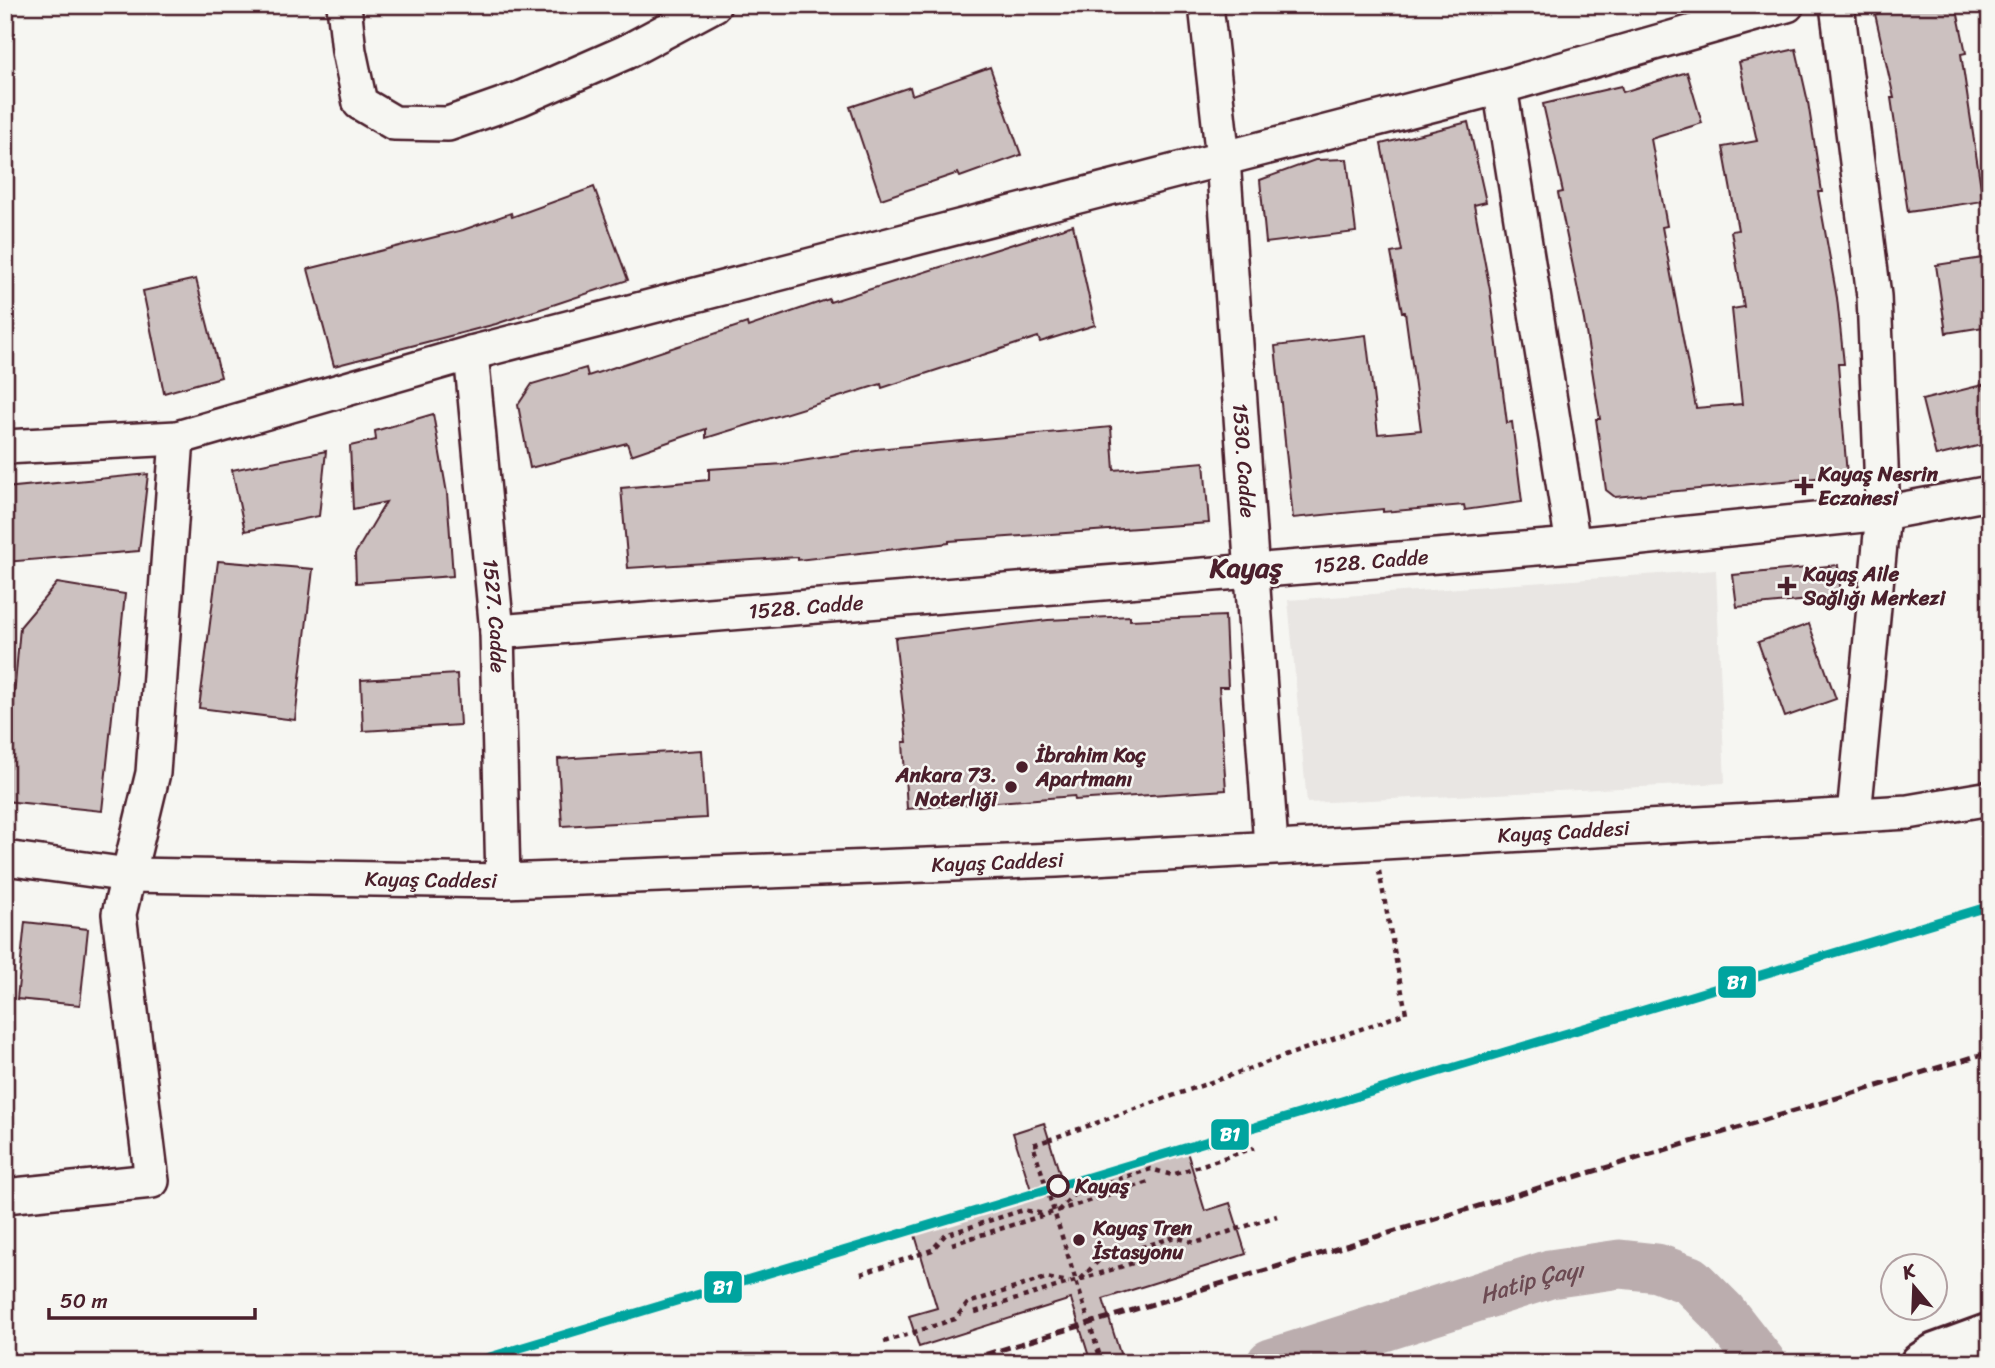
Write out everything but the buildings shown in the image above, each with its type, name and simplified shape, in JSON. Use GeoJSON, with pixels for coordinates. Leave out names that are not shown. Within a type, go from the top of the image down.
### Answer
{"type":"FeatureCollection","features":[{"type":"Feature","properties":{"kind":"highway"},"geometry":{"type":"LineString","coordinates":[[1920,1363],[1935,1353],[1990,1333]]}},
{"type":"Feature","properties":{"kind":"street"},"geometry":{"type":"LineString","coordinates":[[344,5],[349,51],[360,103],[394,123],[448,124],[519,99],[626,52],[714,5]]}},
{"type":"Feature","properties":{"kind":"street","name":"1530. Cadde"},"geometry":{"type":"LineString","coordinates":[[1206,5],[1223,159],[1271,846]]}},
{"type":"Feature","properties":{"kind":"street"},"geometry":{"type":"LineString","coordinates":[[5,447],[177,438],[471,353],[1500,86],[1787,5]]}},
{"type":"Feature","properties":{"kind":"street"},"geometry":{"type":"LineString","coordinates":[[1837,5],[1874,296],[1883,513],[1854,815]]}},
{"type":"Feature","properties":{"kind":"street"},"geometry":{"type":"LineString","coordinates":[[1500,86],[1573,545]]}},
{"type":"Feature","properties":{"kind":"street","name":"1527. Cadde"},"geometry":{"type":"LineString","coordinates":[[471,353],[497,632],[503,881]]}},
{"type":"Feature","properties":{"kind":"street"},"geometry":{"type":"LineString","coordinates":[[5,1196],[152,1181],[119,914],[153,773],[177,438]]}},
{"type":"Feature","properties":{"kind":"street","name":"1528. Cadde"},"geometry":{"type":"LineString","coordinates":[[497,632],[1573,545],[1883,513],[1990,493]]}},
{"type":"Feature","properties":{"kind":"street","name":"Kayaş Caddesi"},"geometry":{"type":"LineString","coordinates":[[5,858],[129,875],[503,881],[1057,860],[1908,812],[1990,798]]}},
{"type":"Feature","properties":{"kind":"path"},"geometry":{"type":"LineString","coordinates":[[1102,1363],[1052,1213],[1033,1145],[1406,1013],[1374,842]]}},
{"type":"Feature","properties":{"kind":"path"},"geometry":{"type":"LineString","coordinates":[[861,1274],[932,1250],[945,1235],[1023,1210],[1052,1213],[1076,1192],[1152,1169],[1172,1175],[1254,1148]]}},
{"type":"Feature","properties":{"kind":"path"},"geometry":{"type":"LineString","coordinates":[[952,1244],[1149,1182]]}},
{"type":"Feature","properties":{"kind":"path"},"geometry":{"type":"LineString","coordinates":[[884,1342],[955,1319],[968,1303],[1046,1278],[1075,1281],[1099,1260],[1175,1237],[1195,1243],[1277,1216]]}},
{"type":"Feature","properties":{"kind":"path"},"geometry":{"type":"LineString","coordinates":[[975,1312],[1172,1251]]}},
{"type":"Feature","properties":{"kind":"path"},"geometry":{"type":"LineString","coordinates":[[1075,1363],[1100,1356]]}},
{"type":"Feature","properties":{"kind":"shaded area"},"geometry":{"type":"Polygon","coordinates":[[[1716,570],[1725,783],[1307,803],[1288,600],[1716,570]]]}},
{"type":"Feature","properties":{"kind":"waterway","name":"Hatip Çayı"},"geometry":{"type":"LineString","coordinates":[[1271,1363],[1550,1274],[1620,1264],[1657,1268],[1690,1280],[1722,1312],[1762,1363]]}},
{"type":"Feature","properties":{"kind":"railway"},"geometry":{"type":"LineString","coordinates":[[957,1363],[1990,1052]]}},
{"type":"Feature","properties":{"kind":"transit line","name":"B1"},"geometry":{"type":"LineString","coordinates":[[470,1363],[1990,906]]}},
{"type":"Feature","properties":{"kind":"place","name":"Kayaş Nesrin Eczanesi"},"geometry":{"type":"Point","coordinates":[1804,486]}},
{"type":"Feature","properties":{"kind":"place","name":"Kayaş Aile Sağlığı Merkezi"},"geometry":{"type":"Point","coordinates":[1787,586]}},
{"type":"Feature","properties":{"kind":"place","name":"İbrahim Koç Apartmanı"},"geometry":{"type":"Point","coordinates":[1022,767]}},
{"type":"Feature","properties":{"kind":"place","name":"Ankara 73. Noterliği"},"geometry":{"type":"Point","coordinates":[1011,787]}},
{"type":"Feature","properties":{"kind":"place","name":"Kayaş"},"geometry":{"type":"Point","coordinates":[1058,1186]}},
{"type":"Feature","properties":{"kind":"place","name":"Kayaş Tren İstasyonu"},"geometry":{"type":"Point","coordinates":[1079,1240]}},
{"type":"Feature","properties":{"kind":"district","name":"Kayaş"},"geometry":{"type":"Point","coordinates":[1246,567]}}]}
